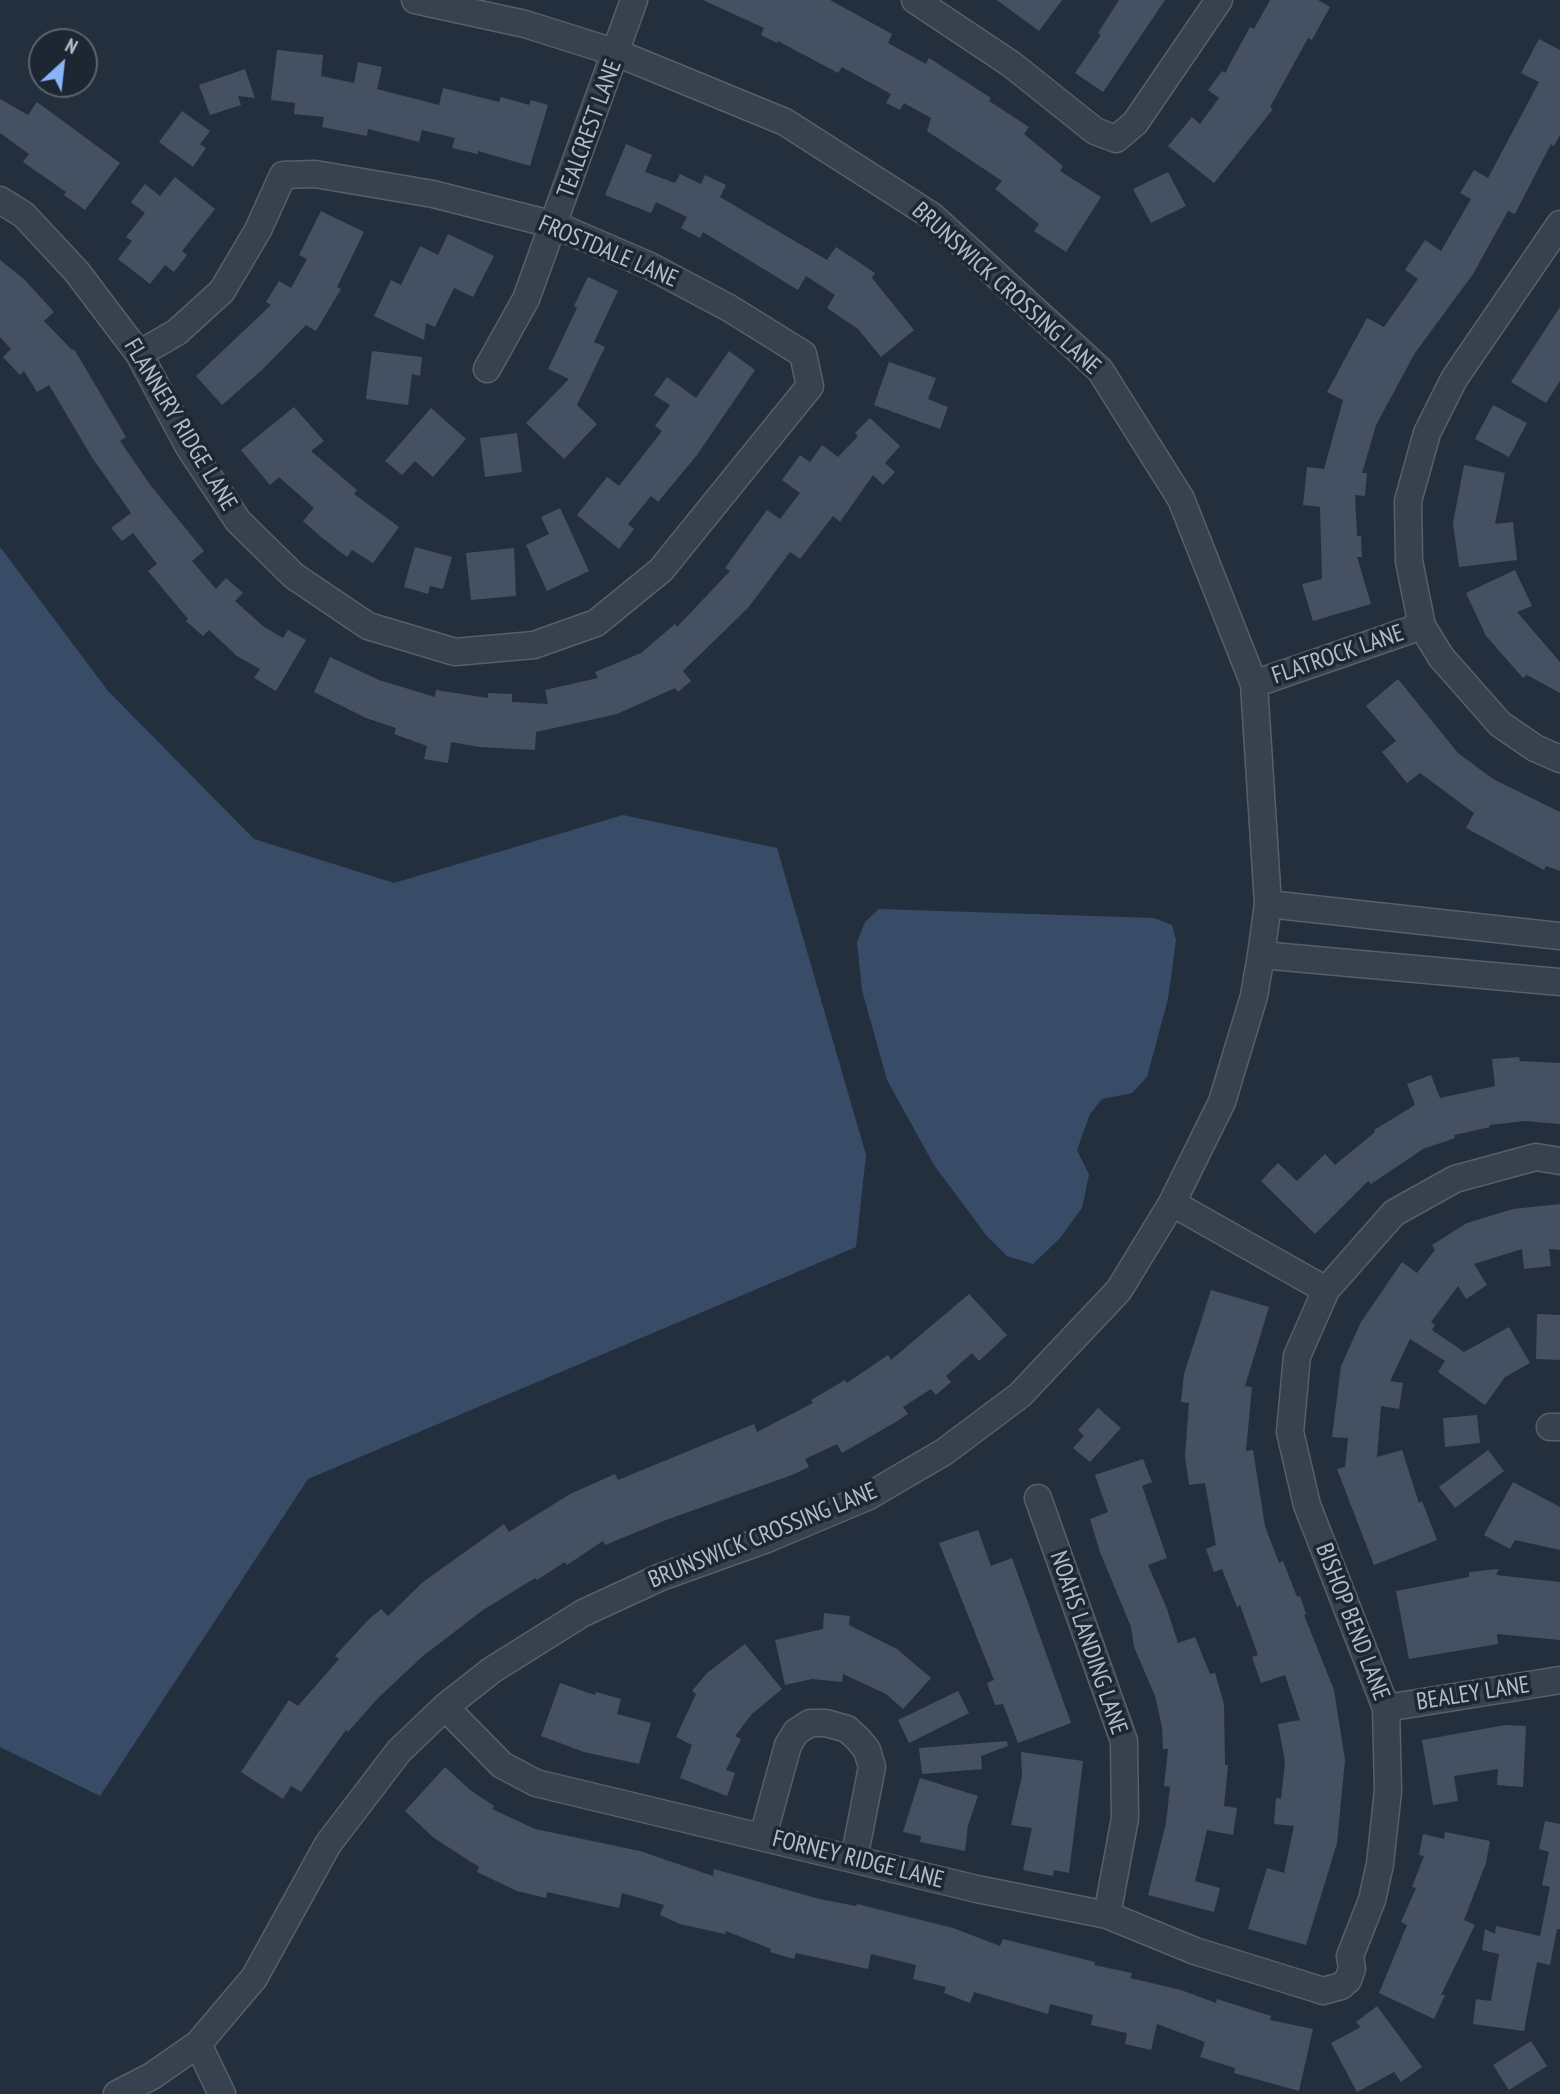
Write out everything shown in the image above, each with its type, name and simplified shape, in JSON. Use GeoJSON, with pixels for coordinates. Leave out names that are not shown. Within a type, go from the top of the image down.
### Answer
{"type":"FeatureCollection","features":[{"type":"Feature","properties":{"kind":"street","name":"BRUNSWICK CROSSING LANE"},"geometry":{"type":"LineString","coordinates":[[117,2094],[152,2076],[198,2044],[254,1978],[328,1844],[400,1751],[445,1707],[492,1671],[583,1613],[661,1577],[767,1539],[867,1497],[944,1452],[1020,1395],[1119,1290],[1172,1203],[1222,1102],[1254,996],[1261,955],[1268,904],[1254,684],[1181,499],[1100,370],[932,216],[785,122],[617,53],[526,24],[415,0]]}},
{"type":"Feature","properties":{"kind":"street","name":"TEALCREST LANE"},"geometry":{"type":"LineString","coordinates":[[487,369],[526,299],[555,225],[634,0]]}},
{"type":"Feature","properties":{"kind":"street"},"geometry":{"type":"LineString","coordinates":[[915,0],[1011,64],[1095,131],[1116,139],[1135,123],[1219,0]]}},
{"type":"Feature","properties":{"kind":"street","name":"FROSTDALE LANE"},"geometry":{"type":"LineString","coordinates":[[139,354],[177,332],[222,291],[258,230],[283,175],[315,174],[433,194],[555,225],[650,266],[729,308],[803,354],[810,386]]}},
{"type":"Feature","properties":{"kind":"street","name":"FLANNERY RIDGE LANE"},"geometry":{"type":"LineString","coordinates":[[0,201],[24,215],[77,272],[139,354],[190,447],[238,521],[294,576],[369,626],[455,652],[534,645],[596,623],[661,570],[810,386]]}},
{"type":"Feature","properties":{"kind":"street"},"geometry":{"type":"LineString","coordinates":[[1560,224],[1454,379],[1427,433],[1408,501],[1409,561],[1422,625],[1441,657],[1500,724],[1535,748],[1560,759]]}},
{"type":"Feature","properties":{"kind":"street","name":"FLATROCK LANE"},"geometry":{"type":"LineString","coordinates":[[1254,684],[1422,625]]}},
{"type":"Feature","properties":{"kind":"street"},"geometry":{"type":"LineString","coordinates":[[1268,904],[1560,936]]}},
{"type":"Feature","properties":{"kind":"street"},"geometry":{"type":"LineString","coordinates":[[1261,955],[1560,982]]}},
{"type":"Feature","properties":{"kind":"street","name":"BISHOP BEND LANE"},"geometry":{"type":"LineString","coordinates":[[1291,1980],[1323,1991],[1331,1990],[1348,1980],[1352,1969],[1350,1956],[1372,1900],[1380,1864],[1388,1791],[1387,1709],[1307,1505],[1290,1432],[1297,1356],[1326,1290],[1394,1213],[1455,1180],[1536,1157],[1560,1161]]}},
{"type":"Feature","properties":{"kind":"street"},"geometry":{"type":"LineString","coordinates":[[1172,1203],[1326,1290]]}},
{"type":"Feature","properties":{"kind":"street","name":"NOAHS LANDING LANE"},"geometry":{"type":"LineString","coordinates":[[1038,1498],[1124,1741],[1125,1818],[1107,1915]]}},
{"type":"Feature","properties":{"kind":"street","name":"BEALEY LANE"},"geometry":{"type":"LineString","coordinates":[[1387,1709],[1560,1680]]}},
{"type":"Feature","properties":{"kind":"street","name":"FORNEY RIDGE LANE"},"geometry":{"type":"LineString","coordinates":[[445,1707],[502,1765],[536,1783],[977,1889],[1107,1915],[1195,1951],[1291,1980]]}},
{"type":"Feature","properties":{"kind":"street"},"geometry":{"type":"LineString","coordinates":[[763,1836],[788,1745],[796,1732],[810,1723],[826,1723],[846,1729],[858,1739],[867,1750],[872,1767],[854,1859]]}},
{"type":"Feature","properties":{"kind":"street"},"geometry":{"type":"LineString","coordinates":[[198,2044],[222,2094]]}},
{"type":"Feature","properties":{"kind":"water"},"geometry":{"type":"Polygon","coordinates":[[[0,547],[108,691],[254,839],[394,883],[623,815],[777,848],[866,1155],[856,1247],[308,1479],[100,1796],[0,1747],[0,547]]]}},
{"type":"Feature","properties":{"kind":"water"},"geometry":{"type":"Polygon","coordinates":[[[879,909],[1154,918],[1172,925],[1176,940],[1168,999],[1147,1077],[1132,1093],[1102,1099],[1090,1114],[1077,1150],[1089,1175],[1082,1208],[1060,1238],[1033,1264],[1007,1256],[986,1235],[934,1165],[887,1080],[862,990],[857,942],[865,922],[879,909]]]}},
{"type":"Feature","properties":{"kind":"building"},"geometry":{"type":"Polygon","coordinates":[[[703,0],[830,0],[892,34],[888,43],[926,64],[929,58],[991,98],[989,101],[1029,127],[1024,134],[1063,166],[1060,171],[1101,197],[1066,252],[1034,231],[1039,224],[995,189],[1002,181],[927,131],[931,118],[904,103],[900,110],[886,103],[891,94],[842,67],[838,73],[778,41],[777,43],[761,35],[764,28],[703,0]]]}},
{"type":"Feature","properties":{"kind":"building"},"geometry":{"type":"Polygon","coordinates":[[[997,0],[1062,0],[1039,31],[997,0]]]}},
{"type":"Feature","properties":{"kind":"building"},"geometry":{"type":"Polygon","coordinates":[[[1119,0],[1165,0],[1103,92],[1075,73],[1101,35],[1098,33],[1119,0]]]}},
{"type":"Feature","properties":{"kind":"building"},"geometry":{"type":"Polygon","coordinates":[[[1270,0],[1318,0],[1330,7],[1312,40],[1308,38],[1270,107],[1273,109],[1214,183],[1168,146],[1192,117],[1200,124],[1219,98],[1208,90],[1222,71],[1225,73],[1250,27],[1254,29],[1270,0]]]}},
{"type":"Feature","properties":{"kind":"building"},"geometry":{"type":"Polygon","coordinates":[[[1539,39],[1560,50],[1560,135],[1554,146],[1551,144],[1515,214],[1508,211],[1473,274],[1415,353],[1376,425],[1362,473],[1367,473],[1365,496],[1355,495],[1357,536],[1361,536],[1362,557],[1357,557],[1371,604],[1313,621],[1302,584],[1322,579],[1320,507],[1303,505],[1307,467],[1324,469],[1343,400],[1327,392],[1367,318],[1384,327],[1418,279],[1405,270],[1425,240],[1441,251],[1471,199],[1460,193],[1474,170],[1488,178],[1539,82],[1521,73],[1539,39]]]}},
{"type":"Feature","properties":{"kind":"building"},"geometry":{"type":"Polygon","coordinates":[[[277,50],[323,55],[321,76],[354,83],[358,62],[382,67],[377,89],[439,105],[443,88],[499,102],[501,97],[529,105],[531,100],[548,105],[530,166],[478,151],[478,154],[452,148],[455,138],[422,130],[419,142],[368,129],[367,136],[322,127],[324,117],[294,114],[295,103],[271,100],[277,50]]]}},
{"type":"Feature","properties":{"kind":"building"},"geometry":{"type":"Polygon","coordinates":[[[245,69],[255,98],[238,96],[241,105],[210,115],[199,85],[245,69]]]}},
{"type":"Feature","properties":{"kind":"building"},"geometry":{"type":"Polygon","coordinates":[[[0,99],[28,115],[37,102],[120,163],[85,210],[64,195],[66,192],[23,162],[29,154],[0,133],[0,99]]]}},
{"type":"Feature","properties":{"kind":"building"},"geometry":{"type":"Polygon","coordinates":[[[182,111],[210,131],[200,144],[206,148],[193,167],[159,142],[182,111]]]}},
{"type":"Feature","properties":{"kind":"building"},"geometry":{"type":"Polygon","coordinates":[[[626,144],[652,155],[645,172],[675,183],[680,174],[701,184],[705,175],[726,185],[720,197],[827,260],[836,247],[875,273],[872,278],[914,330],[881,357],[858,329],[827,308],[835,295],[806,276],[798,290],[703,232],[700,238],[681,228],[687,217],[656,202],[651,213],[605,195],[626,144]]]}},
{"type":"Feature","properties":{"kind":"building"},"geometry":{"type":"Polygon","coordinates":[[[1168,172],[1186,206],[1151,223],[1133,189],[1168,172]]]}},
{"type":"Feature","properties":{"kind":"building"},"geometry":{"type":"Polygon","coordinates":[[[175,177],[215,209],[182,251],[187,255],[174,272],[165,265],[150,284],[118,259],[132,241],[126,237],[145,213],[131,202],[145,184],[160,196],[175,177]]]}},
{"type":"Feature","properties":{"kind":"building"},"geometry":{"type":"Polygon","coordinates":[[[321,211],[364,232],[337,287],[341,289],[316,331],[306,325],[261,371],[222,405],[196,376],[271,305],[266,302],[279,281],[291,288],[307,259],[299,255],[321,211]]]}},
{"type":"Feature","properties":{"kind":"building"},"geometry":{"type":"Polygon","coordinates":[[[448,234],[494,256],[473,297],[454,288],[435,327],[426,323],[424,340],[374,316],[391,280],[401,285],[420,246],[438,255],[448,234]]]}},
{"type":"Feature","properties":{"kind":"building"},"geometry":{"type":"Polygon","coordinates":[[[0,260],[24,279],[54,312],[44,321],[74,349],[126,437],[120,441],[151,486],[204,551],[192,561],[216,589],[226,578],[243,593],[235,601],[264,627],[283,638],[288,630],[306,640],[276,691],[254,678],[260,669],[237,656],[209,630],[203,636],[186,621],[188,619],[148,571],[157,564],[133,533],[122,541],[111,528],[131,513],[93,459],[49,385],[37,392],[24,371],[20,375],[3,357],[11,349],[0,337],[0,260]]]}},
{"type":"Feature","properties":{"kind":"building"},"geometry":{"type":"Polygon","coordinates":[[[588,277],[618,291],[594,342],[605,347],[577,405],[597,424],[564,459],[526,423],[569,379],[548,369],[577,308],[574,306],[588,277]]]}},
{"type":"Feature","properties":{"kind":"building"},"geometry":{"type":"Polygon","coordinates":[[[1560,307],[1560,381],[1546,403],[1511,382],[1560,307]]]}},
{"type":"Feature","properties":{"kind":"building"},"geometry":{"type":"Polygon","coordinates":[[[372,351],[422,357],[420,376],[412,374],[408,405],[366,399],[372,351]]]}},
{"type":"Feature","properties":{"kind":"building"},"geometry":{"type":"Polygon","coordinates":[[[729,351],[755,370],[697,455],[658,502],[651,496],[628,524],[634,529],[619,549],[577,515],[607,477],[619,486],[662,431],[655,426],[670,405],[654,395],[667,377],[696,398],[729,351]]]}},
{"type":"Feature","properties":{"kind":"building"},"geometry":{"type":"Polygon","coordinates":[[[889,362],[936,378],[928,399],[948,407],[940,429],[874,405],[889,362]]]}},
{"type":"Feature","properties":{"kind":"building"},"geometry":{"type":"Polygon","coordinates":[[[1493,405],[1527,423],[1509,457],[1475,439],[1493,405]]]}},
{"type":"Feature","properties":{"kind":"building"},"geometry":{"type":"Polygon","coordinates":[[[294,407],[324,441],[311,451],[357,490],[354,494],[399,527],[373,563],[352,550],[347,557],[321,537],[303,521],[314,508],[279,477],[270,485],[241,450],[294,407]]]}},
{"type":"Feature","properties":{"kind":"building"},"geometry":{"type":"Polygon","coordinates":[[[431,408],[466,439],[433,477],[415,461],[402,475],[385,461],[431,408]]]}},
{"type":"Feature","properties":{"kind":"building"},"geometry":{"type":"Polygon","coordinates":[[[870,418],[900,446],[885,463],[895,472],[883,485],[873,475],[840,522],[833,516],[800,559],[790,552],[748,608],[683,671],[691,681],[678,692],[675,688],[617,714],[536,732],[535,750],[480,747],[451,742],[448,763],[424,759],[427,746],[394,734],[396,728],[366,718],[314,692],[330,657],[379,680],[435,697],[436,690],[488,698],[488,693],[512,694],[512,702],[548,704],[545,690],[598,678],[595,672],[641,653],[675,624],[677,627],[730,571],[725,568],[767,510],[780,519],[800,493],[782,480],[800,455],[810,462],[822,445],[838,457],[858,436],[855,433],[870,418]]]}},
{"type":"Feature","properties":{"kind":"building"},"geometry":{"type":"Polygon","coordinates":[[[517,433],[522,472],[485,477],[480,438],[517,433]]]}},
{"type":"Feature","properties":{"kind":"building"},"geometry":{"type":"Polygon","coordinates":[[[1464,465],[1505,473],[1495,524],[1513,522],[1517,560],[1459,567],[1453,523],[1464,465]]]}},
{"type":"Feature","properties":{"kind":"building"},"geometry":{"type":"Polygon","coordinates":[[[560,508],[589,571],[547,591],[526,545],[549,534],[541,517],[560,508]]]}},
{"type":"Feature","properties":{"kind":"building"},"geometry":{"type":"Polygon","coordinates":[[[415,547],[452,557],[443,589],[430,586],[428,594],[404,587],[415,547]]]}},
{"type":"Feature","properties":{"kind":"building"},"geometry":{"type":"Polygon","coordinates":[[[514,548],[516,596],[471,600],[466,553],[514,548]]]}},
{"type":"Feature","properties":{"kind":"building"},"geometry":{"type":"Polygon","coordinates":[[[1515,570],[1532,606],[1517,612],[1560,662],[1560,693],[1527,675],[1523,678],[1486,636],[1466,593],[1515,570]]]}},
{"type":"Feature","properties":{"kind":"building"},"geometry":{"type":"Polygon","coordinates":[[[1398,679],[1458,753],[1493,779],[1560,812],[1560,871],[1546,866],[1544,870],[1466,828],[1474,813],[1420,773],[1407,783],[1382,752],[1396,741],[1366,706],[1398,679]]]}},
{"type":"Feature","properties":{"kind":"building"},"geometry":{"type":"Polygon","coordinates":[[[1519,1057],[1520,1061],[1560,1063],[1560,1124],[1525,1121],[1489,1125],[1490,1127],[1454,1135],[1455,1138],[1423,1149],[1371,1184],[1368,1181],[1315,1234],[1261,1181],[1278,1163],[1297,1181],[1325,1154],[1335,1165],[1375,1132],[1374,1130],[1415,1105],[1407,1084],[1431,1075],[1440,1098],[1495,1086],[1492,1059],[1519,1057]]]}},
{"type":"Feature","properties":{"kind":"building"},"geometry":{"type":"Polygon","coordinates":[[[1560,1204],[1560,1250],[1549,1249],[1551,1266],[1524,1269],[1522,1249],[1474,1264],[1487,1285],[1466,1299],[1458,1286],[1431,1322],[1435,1325],[1432,1330],[1464,1352],[1509,1327],[1530,1363],[1505,1377],[1485,1405],[1438,1372],[1445,1361],[1410,1339],[1390,1381],[1403,1383],[1399,1409],[1381,1406],[1377,1457],[1402,1450],[1419,1503],[1422,1501],[1437,1540],[1374,1565],[1337,1469],[1345,1467],[1348,1438],[1332,1437],[1341,1366],[1361,1322],[1402,1262],[1417,1273],[1435,1250],[1432,1245],[1467,1223],[1513,1209],[1560,1204]]]}},
{"type":"Feature","properties":{"kind":"building"},"geometry":{"type":"Polygon","coordinates":[[[1211,1290],[1269,1307],[1245,1386],[1252,1387],[1246,1451],[1253,1450],[1265,1526],[1279,1563],[1283,1561],[1297,1597],[1300,1596],[1306,1614],[1304,1615],[1334,1690],[1345,1760],[1337,1843],[1306,1945],[1248,1929],[1267,1868],[1284,1873],[1294,1826],[1274,1824],[1276,1798],[1281,1799],[1285,1762],[1278,1724],[1300,1720],[1285,1675],[1261,1683],[1252,1657],[1258,1655],[1240,1605],[1237,1607],[1222,1569],[1214,1572],[1206,1549],[1216,1545],[1205,1483],[1189,1485],[1185,1456],[1189,1403],[1181,1402],[1184,1374],[1211,1290]]]}},
{"type":"Feature","properties":{"kind":"building"},"geometry":{"type":"Polygon","coordinates":[[[969,1294],[1007,1335],[979,1361],[972,1353],[946,1376],[951,1382],[936,1395],[931,1389],[903,1407],[908,1414],[842,1453],[837,1444],[805,1459],[809,1467],[792,1475],[605,1545],[603,1541],[567,1565],[565,1562],[537,1580],[535,1578],[483,1610],[423,1656],[378,1698],[348,1732],[346,1730],[301,1792],[291,1786],[283,1799],[241,1772],[289,1700],[298,1706],[339,1659],[335,1656],[369,1619],[381,1609],[388,1616],[423,1582],[504,1524],[509,1532],[570,1494],[615,1474],[618,1480],[754,1424],[757,1432],[813,1403],[811,1400],[845,1380],[847,1383],[888,1355],[891,1360],[969,1294]]]}},
{"type":"Feature","properties":{"kind":"building"},"geometry":{"type":"Polygon","coordinates":[[[1537,1314],[1560,1315],[1560,1360],[1536,1359],[1537,1314]]]}},
{"type":"Feature","properties":{"kind":"building"},"geometry":{"type":"Polygon","coordinates":[[[1098,1408],[1121,1428],[1090,1462],[1073,1448],[1084,1436],[1078,1430],[1098,1408]]]}},
{"type":"Feature","properties":{"kind":"building"},"geometry":{"type":"Polygon","coordinates":[[[1477,1415],[1480,1443],[1445,1447],[1443,1418],[1477,1415]]]}},
{"type":"Feature","properties":{"kind":"building"},"geometry":{"type":"Polygon","coordinates":[[[1488,1450],[1504,1471],[1455,1508],[1439,1487],[1488,1450]]]}},
{"type":"Feature","properties":{"kind":"building"},"geometry":{"type":"Polygon","coordinates":[[[1143,1459],[1152,1482],[1142,1486],[1167,1558],[1148,1565],[1178,1643],[1195,1637],[1210,1674],[1215,1673],[1224,1704],[1225,1765],[1228,1765],[1224,1806],[1237,1808],[1233,1835],[1207,1830],[1195,1881],[1220,1888],[1214,1912],[1148,1895],[1166,1823],[1170,1787],[1164,1786],[1168,1749],[1163,1749],[1162,1727],[1155,1696],[1134,1647],[1131,1627],[1100,1552],[1090,1519],[1108,1512],[1095,1475],[1143,1459]]]}},
{"type":"Feature","properties":{"kind":"building"},"geometry":{"type":"Polygon","coordinates":[[[1513,1482],[1560,1507],[1560,1550],[1515,1540],[1510,1549],[1484,1535],[1513,1482]]]}},
{"type":"Feature","properties":{"kind":"building"},"geometry":{"type":"Polygon","coordinates":[[[978,1530],[991,1566],[1012,1558],[1071,1723],[1018,1743],[1003,1704],[995,1705],[987,1683],[994,1680],[939,1543],[978,1530]]]}},
{"type":"Feature","properties":{"kind":"building"},"geometry":{"type":"Polygon","coordinates":[[[1499,1569],[1496,1575],[1560,1582],[1560,1640],[1497,1634],[1498,1644],[1409,1659],[1396,1591],[1469,1577],[1469,1572],[1499,1569]]]}},
{"type":"Feature","properties":{"kind":"building"},"geometry":{"type":"Polygon","coordinates":[[[824,1613],[850,1616],[849,1625],[897,1649],[931,1678],[903,1709],[886,1694],[843,1674],[842,1682],[812,1679],[785,1685],[775,1640],[823,1629],[824,1613]]]}},
{"type":"Feature","properties":{"kind":"building"},"geometry":{"type":"Polygon","coordinates":[[[745,1644],[782,1689],[752,1714],[735,1736],[741,1739],[726,1770],[735,1773],[727,1796],[680,1778],[692,1745],[676,1737],[696,1694],[692,1691],[707,1673],[745,1644]]]}},
{"type":"Feature","properties":{"kind":"building"},"geometry":{"type":"Polygon","coordinates":[[[560,1683],[595,1695],[596,1692],[621,1699],[617,1714],[651,1723],[639,1764],[584,1752],[541,1736],[560,1683]]]}},
{"type":"Feature","properties":{"kind":"building"},"geometry":{"type":"Polygon","coordinates":[[[958,1691],[969,1713],[909,1743],[898,1720],[958,1691]]]}},
{"type":"Feature","properties":{"kind":"building"},"geometry":{"type":"Polygon","coordinates":[[[1505,1725],[1526,1726],[1523,1787],[1497,1785],[1498,1769],[1454,1776],[1458,1801],[1433,1805],[1422,1740],[1505,1725]]]}},
{"type":"Feature","properties":{"kind":"building"},"geometry":{"type":"Polygon","coordinates":[[[1007,1741],[1008,1746],[981,1756],[982,1769],[922,1774],[919,1748],[1007,1741]]]}},
{"type":"Feature","properties":{"kind":"building"},"geometry":{"type":"Polygon","coordinates":[[[1021,1752],[1083,1761],[1069,1873],[1054,1870],[1053,1876],[1023,1870],[1032,1828],[1011,1825],[1022,1776],[1021,1752]]]}},
{"type":"Feature","properties":{"kind":"building"},"geometry":{"type":"Polygon","coordinates":[[[445,1767],[470,1790],[494,1806],[492,1809],[535,1829],[640,1851],[713,1876],[714,1869],[819,1899],[856,1906],[857,1904],[953,1928],[1000,1946],[1003,1939],[1095,1962],[1094,1965],[1132,1973],[1130,1978],[1181,1990],[1216,2003],[1217,1999],[1271,2016],[1270,2020],[1313,2029],[1299,2091],[1234,2073],[1235,2068],[1200,2057],[1205,2042],[1157,2024],[1151,2050],[1125,2044],[1127,2033],[1091,2025],[1093,2015],[1050,2004],[1048,2014],[974,1992],[970,2003],[944,1993],[946,1987],[913,1979],[916,1965],[871,1954],[868,1969],[796,1953],[794,1959],[770,1952],[771,1949],[726,1931],[725,1934],[680,1924],[660,1915],[664,1905],[622,1893],[619,1908],[547,1892],[546,1898],[517,1891],[477,1872],[479,1867],[434,1838],[405,1811],[445,1767]]]}},
{"type":"Feature","properties":{"kind":"building"},"geometry":{"type":"Polygon","coordinates":[[[920,1778],[978,1796],[968,1825],[965,1851],[920,1842],[921,1836],[903,1832],[920,1778]]]}},
{"type":"Feature","properties":{"kind":"building"},"geometry":{"type":"Polygon","coordinates":[[[1545,1821],[1560,1824],[1560,1929],[1557,1929],[1550,1965],[1537,1962],[1524,2031],[1473,2024],[1476,1999],[1491,2001],[1499,1954],[1482,1950],[1485,1929],[1495,1934],[1496,1926],[1540,1936],[1550,1887],[1542,1885],[1549,1852],[1539,1849],[1545,1821]]]}},
{"type":"Feature","properties":{"kind":"building"},"geometry":{"type":"Polygon","coordinates":[[[1445,1832],[1490,1841],[1486,1863],[1464,1920],[1475,1925],[1441,1995],[1445,1995],[1434,2019],[1379,1993],[1407,1925],[1401,1922],[1416,1888],[1412,1887],[1424,1856],[1419,1855],[1423,1834],[1444,1839],[1445,1832]]]}},
{"type":"Feature","properties":{"kind":"building"},"geometry":{"type":"Polygon","coordinates":[[[1377,2006],[1422,2067],[1401,2082],[1394,2072],[1357,2092],[1331,2043],[1361,2027],[1356,2022],[1377,2006]]]}},
{"type":"Feature","properties":{"kind":"building"},"geometry":{"type":"Polygon","coordinates":[[[1531,2041],[1547,2066],[1509,2090],[1493,2065],[1531,2041]]]}}]}
